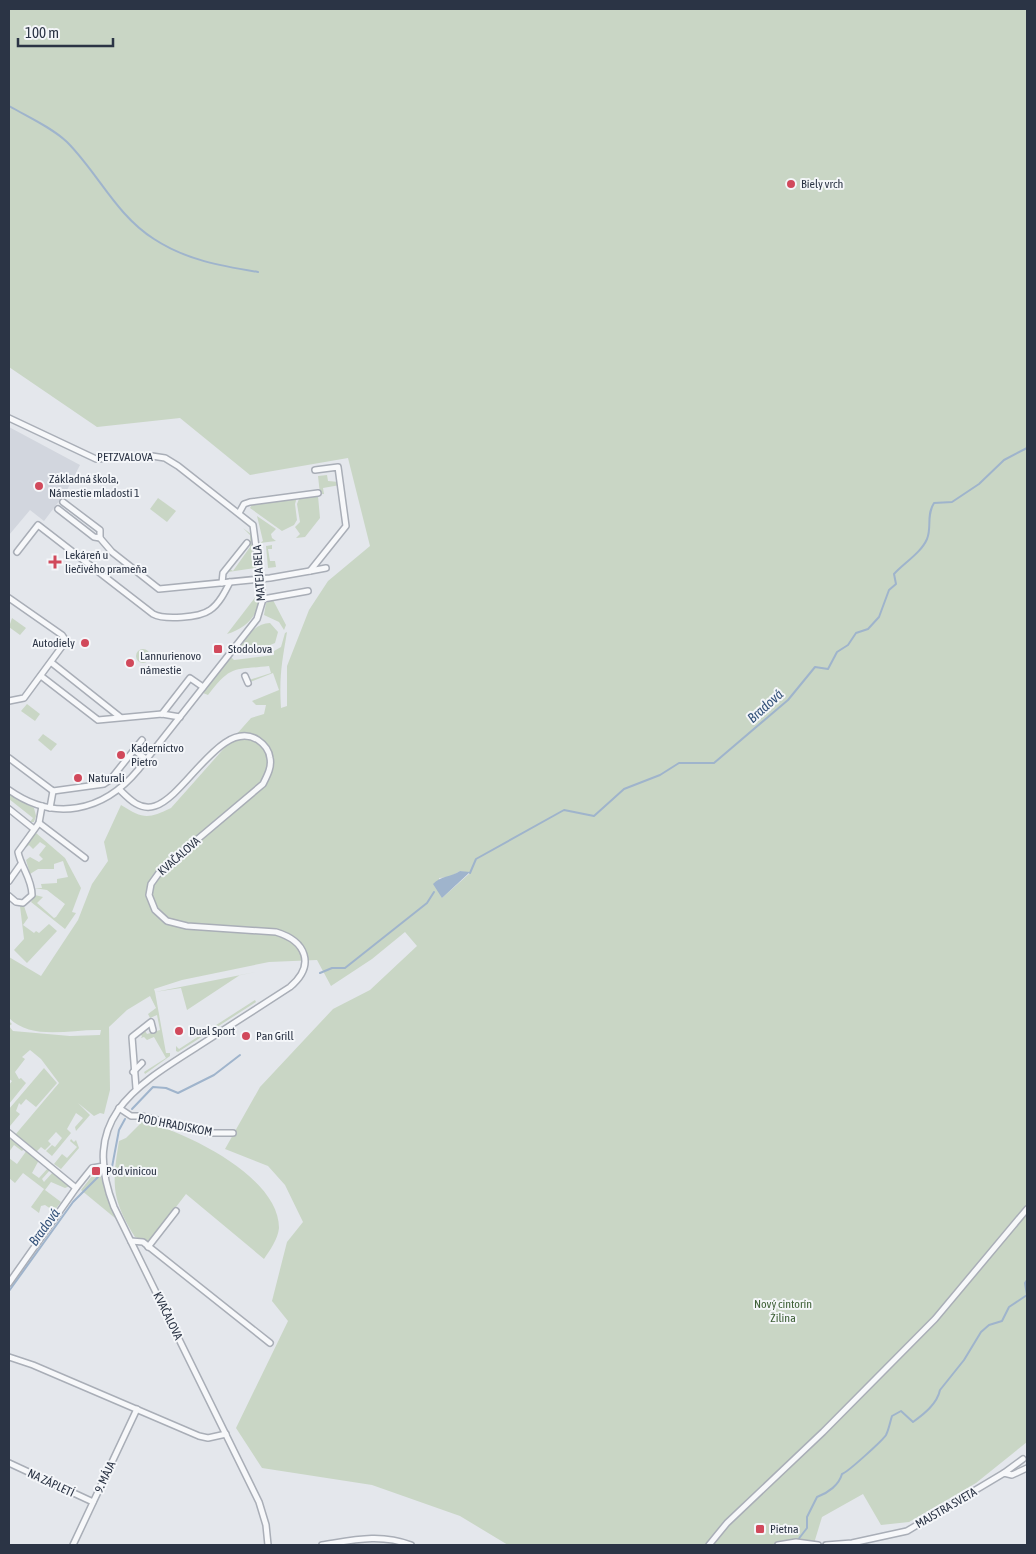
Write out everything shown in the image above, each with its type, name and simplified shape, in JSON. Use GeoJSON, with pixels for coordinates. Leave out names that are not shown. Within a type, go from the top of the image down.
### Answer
{"type":"FeatureCollection","features":[{"type":"Feature","properties":{"kind":"street","name":"PETZVALOVA"},"geometry":{"type":"LineString","coordinates":[[9,418],[96,459],[152,456],[165,458],[233,508]]}},
{"type":"Feature","properties":{"kind":"street"},"geometry":{"type":"LineString","coordinates":[[310,571],[346,526],[338,467],[315,470]]}},
{"type":"Feature","properties":{"kind":"street"},"geometry":{"type":"LineString","coordinates":[[239,513],[244,504],[250,502],[318,493]]}},
{"type":"Feature","properties":{"kind":"street"},"geometry":{"type":"LineString","coordinates":[[63,502],[100,530],[100,538]]}},
{"type":"Feature","properties":{"kind":"street","name":"MATEJA BELA"},"geometry":{"type":"LineString","coordinates":[[9,790],[50,808],[68,809],[88,806],[107,798],[120,790],[180,717],[257,618],[263,599],[253,525],[233,508]]}},
{"type":"Feature","properties":{"kind":"street"},"geometry":{"type":"LineString","coordinates":[[58,509],[94,537],[100,538],[112,552],[159,589],[230,582],[326,568]]}},
{"type":"Feature","properties":{"kind":"street"},"geometry":{"type":"LineString","coordinates":[[17,552],[38,525],[153,614],[165,618],[203,614],[209,611],[224,594],[230,582]]}},
{"type":"Feature","properties":{"kind":"street"},"geometry":{"type":"LineString","coordinates":[[222,583],[223,573],[247,543]]}},
{"type":"Feature","properties":{"kind":"street"},"geometry":{"type":"LineString","coordinates":[[263,599],[308,590]]}},
{"type":"Feature","properties":{"kind":"street"},"geometry":{"type":"LineString","coordinates":[[9,598],[62,635],[66,641],[52,663],[24,698],[9,701]]}},
{"type":"Feature","properties":{"kind":"street"},"geometry":{"type":"LineString","coordinates":[[52,663],[120,717]]}},
{"type":"Feature","properties":{"kind":"street"},"geometry":{"type":"LineString","coordinates":[[41,676],[98,720],[162,714],[180,717]]}},
{"type":"Feature","properties":{"kind":"street"},"geometry":{"type":"LineString","coordinates":[[245,676],[248,683]]}},
{"type":"Feature","properties":{"kind":"street"},"geometry":{"type":"LineString","coordinates":[[162,714],[190,678],[203,687]]}},
{"type":"Feature","properties":{"kind":"street","name":"KVAČALOVA"},"geometry":{"type":"LineString","coordinates":[[120,790],[138,805],[156,806],[167,801],[220,746],[231,738],[248,736],[263,744],[269,753],[270,762],[263,784],[161,870],[151,884],[149,895],[155,910],[167,921],[187,926],[281,934],[300,944],[305,959],[301,974],[290,987],[136,1088],[119,1108],[107,1134],[104,1166],[110,1196],[259,1502],[266,1525],[268,1545]]}},
{"type":"Feature","properties":{"kind":"street"},"geometry":{"type":"LineString","coordinates":[[9,758],[53,791],[104,784],[110,780],[142,740]]}},
{"type":"Feature","properties":{"kind":"street"},"geometry":{"type":"LineString","coordinates":[[134,750],[146,759]]}},
{"type":"Feature","properties":{"kind":"street"},"geometry":{"type":"LineString","coordinates":[[50,808],[53,791]]}},
{"type":"Feature","properties":{"kind":"street"},"geometry":{"type":"LineString","coordinates":[[9,896],[16,902],[23,903],[32,895],[32,887],[21,864],[18,852],[19,847],[39,823],[42,806]]}},
{"type":"Feature","properties":{"kind":"street"},"geometry":{"type":"LineString","coordinates":[[9,809],[34,829]]}},
{"type":"Feature","properties":{"kind":"street"},"geometry":{"type":"LineString","coordinates":[[39,823],[85,858]]}},
{"type":"Feature","properties":{"kind":"street"},"geometry":{"type":"LineString","coordinates":[[9,881],[21,864]]}},
{"type":"Feature","properties":{"kind":"street"},"geometry":{"type":"LineString","coordinates":[[136,1088],[132,1037],[151,1022],[153,1030]]}},
{"type":"Feature","properties":{"kind":"street"},"geometry":{"type":"LineString","coordinates":[[134,1072],[142,1063]]}},
{"type":"Feature","properties":{"kind":"street","name":"POD HRADISKOM"},"geometry":{"type":"LineString","coordinates":[[119,1108],[133,1117],[140,1116],[211,1133],[233,1133]]}},
{"type":"Feature","properties":{"kind":"street"},"geometry":{"type":"LineString","coordinates":[[9,1133],[76,1188]]}},
{"type":"Feature","properties":{"kind":"street"},"geometry":{"type":"LineString","coordinates":[[9,1283],[92,1168],[104,1166]]}},
{"type":"Feature","properties":{"kind":"street"},"geometry":{"type":"LineString","coordinates":[[709,1545],[742,1508],[823,1432],[935,1319],[1027,1209]]}},
{"type":"Feature","properties":{"kind":"street"},"geometry":{"type":"LineString","coordinates":[[148,1247],[176,1211]]}},
{"type":"Feature","properties":{"kind":"street"},"geometry":{"type":"LineString","coordinates":[[131,1241],[137,1240],[148,1247],[270,1343]]}},
{"type":"Feature","properties":{"kind":"street"},"geometry":{"type":"LineString","coordinates":[[9,1357],[203,1437],[226,1434]]}},
{"type":"Feature","properties":{"kind":"street","name":"9. MÁJA"},"geometry":{"type":"LineString","coordinates":[[74,1545],[137,1409]]}},
{"type":"Feature","properties":{"kind":"street","name":"MAJSTRA SVETA"},"geometry":{"type":"LineString","coordinates":[[826,1545],[852,1543],[907,1531],[1004,1473],[1023,1459]]}},
{"type":"Feature","properties":{"kind":"street","name":"NA ZÁPLETÍ"},"geometry":{"type":"LineString","coordinates":[[9,1463],[93,1502]]}},
{"type":"Feature","properties":{"kind":"street","name":"MAJSTRA SVETA"},"geometry":{"type":"LineString","coordinates":[[1004,1473],[1012,1475],[1027,1468]]}},
{"type":"Feature","properties":{"kind":"street"},"geometry":{"type":"LineString","coordinates":[[322,1545],[373,1537],[392,1539],[411,1545]]}},
{"type":"Feature","properties":{"kind":"street"},"geometry":{"type":"LineString","coordinates":[[778,1545],[796,1542],[818,1545]]}},
{"type":"Feature","properties":{"kind":"shaded area","name":"Základná škola, Námestie mladosti 1"},"geometry":{"type":"Polygon","coordinates":[[[9,427],[80,465],[66,492],[44,521],[30,510],[9,535],[9,427]]]}},
{"type":"Feature","properties":{"kind":"green space","name":"Nový cintorín Žilina"},"geometry":{"type":"Polygon","coordinates":[[[9,9],[1027,9],[1027,1442],[976,1483],[909,1522],[881,1525],[863,1494],[822,1517],[815,1540],[817,1545],[508,1545],[460,1516],[372,1485],[262,1468],[236,1428],[288,1321],[272,1301],[287,1242],[303,1222],[285,1185],[268,1166],[225,1149],[260,1087],[333,1009],[370,990],[417,946],[405,932],[372,959],[331,986],[317,960],[269,962],[182,980],[154,989],[166,1053],[170,1053],[170,1056],[145,1074],[144,1072],[166,1058],[154,1037],[147,1040],[144,1037],[141,1038],[142,1036],[139,1033],[144,1029],[147,1034],[160,1030],[157,1015],[150,1018],[148,1014],[156,1008],[150,996],[127,1010],[109,1027],[110,1090],[104,1114],[100,1113],[94,1116],[78,1103],[90,1115],[76,1131],[75,1127],[83,1118],[76,1113],[67,1129],[71,1133],[52,1156],[46,1151],[52,1145],[55,1147],[62,1138],[56,1132],[48,1141],[51,1144],[45,1150],[41,1147],[36,1152],[15,1135],[59,1083],[41,1059],[30,1050],[22,1057],[25,1059],[15,1072],[19,1079],[21,1078],[26,1083],[9,1104],[9,1085],[12,1081],[9,1079],[9,1026],[13,1031],[70,1036],[100,1035],[101,1030],[40,1032],[18,1025],[9,1018],[9,957],[41,976],[78,920],[92,884],[108,861],[104,842],[121,805],[135,813],[146,816],[151,816],[171,808],[251,718],[264,714],[266,705],[256,705],[252,701],[279,690],[273,673],[250,682],[249,680],[271,673],[269,666],[234,671],[222,678],[208,695],[203,693],[231,657],[234,660],[274,655],[274,651],[281,647],[287,632],[280,687],[281,708],[287,706],[287,666],[309,610],[328,581],[370,546],[348,458],[250,475],[180,418],[97,427],[9,367],[9,9]],[[460,871],[450,877],[439,878],[442,898],[470,873],[460,871]]]}},
{"type":"Feature","properties":{"kind":"green space"},"geometry":{"type":"Polygon","coordinates":[[[327,475],[328,481],[339,482],[340,485],[323,488],[324,494],[320,494],[318,476],[327,475]]]}},
{"type":"Feature","properties":{"kind":"green space"},"geometry":{"type":"Polygon","coordinates":[[[318,496],[320,518],[305,537],[296,538],[300,534],[295,527],[300,522],[297,504],[299,499],[318,496]]]}},
{"type":"Feature","properties":{"kind":"green space"},"geometry":{"type":"Polygon","coordinates":[[[297,497],[295,504],[297,520],[294,525],[282,531],[250,508],[252,504],[297,497]]]}},
{"type":"Feature","properties":{"kind":"green space"},"geometry":{"type":"Polygon","coordinates":[[[158,498],[176,511],[167,522],[150,509],[158,498]]]}},
{"type":"Feature","properties":{"kind":"green space"},"geometry":{"type":"Polygon","coordinates":[[[257,516],[276,529],[271,534],[272,538],[276,541],[260,543],[263,541],[257,516]]]}},
{"type":"Feature","properties":{"kind":"green space"},"geometry":{"type":"Polygon","coordinates":[[[243,528],[251,534],[255,568],[228,572],[230,569],[233,571],[250,547],[250,535],[243,528]]]}},
{"type":"Feature","properties":{"kind":"green space"},"geometry":{"type":"Polygon","coordinates":[[[272,545],[272,549],[268,549],[270,561],[275,561],[276,567],[268,568],[266,546],[272,545]]]}},
{"type":"Feature","properties":{"kind":"green space"},"geometry":{"type":"Polygon","coordinates":[[[257,595],[260,595],[259,602],[254,615],[240,629],[227,634],[257,595]]]}},
{"type":"Feature","properties":{"kind":"green space"},"geometry":{"type":"Polygon","coordinates":[[[273,600],[286,625],[284,630],[279,622],[264,615],[266,603],[273,600]]]}},
{"type":"Feature","properties":{"kind":"green space"},"geometry":{"type":"Polygon","coordinates":[[[12,618],[26,628],[20,635],[9,627],[12,618]]]}},
{"type":"Feature","properties":{"kind":"green space"},"geometry":{"type":"Polygon","coordinates":[[[270,623],[278,632],[275,643],[265,647],[240,647],[248,635],[256,628],[270,623]]]}},
{"type":"Feature","properties":{"kind":"green space"},"geometry":{"type":"Polygon","coordinates":[[[143,649],[148,651],[150,656],[148,661],[143,663],[138,661],[136,656],[138,651],[143,649]]]}},
{"type":"Feature","properties":{"kind":"green space"},"geometry":{"type":"Polygon","coordinates":[[[27,704],[40,714],[35,721],[21,711],[27,704]]]}},
{"type":"Feature","properties":{"kind":"green space"},"geometry":{"type":"Polygon","coordinates":[[[43,734],[57,744],[51,751],[38,740],[43,734]]]}},
{"type":"Feature","properties":{"kind":"green space"},"geometry":{"type":"Polygon","coordinates":[[[9,794],[34,808],[36,816],[34,822],[30,822],[33,818],[9,799],[9,794]]]}},
{"type":"Feature","properties":{"kind":"green space"},"geometry":{"type":"Polygon","coordinates":[[[36,833],[65,858],[81,888],[72,912],[76,913],[65,929],[31,902],[35,895],[43,897],[37,903],[54,918],[56,917],[65,904],[47,890],[34,888],[42,888],[41,884],[57,883],[57,879],[68,877],[63,861],[54,864],[54,869],[38,869],[30,874],[26,860],[30,857],[39,862],[43,859],[39,855],[46,846],[40,842],[33,849],[29,845],[24,849],[22,848],[36,833]]]}},
{"type":"Feature","properties":{"kind":"green space"},"geometry":{"type":"Polygon","coordinates":[[[20,906],[24,906],[28,918],[23,925],[34,933],[36,931],[39,933],[49,924],[57,931],[27,963],[14,950],[24,939],[20,906]]]}},
{"type":"Feature","properties":{"kind":"green space"},"geometry":{"type":"Polygon","coordinates":[[[240,975],[187,1010],[181,988],[155,992],[240,975]]]}},
{"type":"Feature","properties":{"kind":"green space"},"geometry":{"type":"Polygon","coordinates":[[[255,1000],[256,1002],[178,1052],[176,1051],[176,1046],[179,1049],[255,1000]]]}},
{"type":"Feature","properties":{"kind":"green space"},"geometry":{"type":"Polygon","coordinates":[[[44,1068],[57,1083],[36,1107],[26,1099],[21,1105],[19,1103],[16,1111],[20,1114],[10,1126],[9,1109],[44,1068]]]}},
{"type":"Feature","properties":{"kind":"green space"},"geometry":{"type":"Polygon","coordinates":[[[143,1121],[182,1135],[227,1159],[247,1174],[264,1191],[275,1209],[279,1228],[275,1240],[264,1259],[186,1194],[149,1242],[135,1237],[121,1212],[115,1190],[115,1169],[119,1141],[126,1138],[143,1121]]]}},
{"type":"Feature","properties":{"kind":"green space"},"geometry":{"type":"Polygon","coordinates":[[[9,1136],[24,1149],[22,1151],[14,1145],[9,1152],[9,1136]]]}},
{"type":"Feature","properties":{"kind":"green space"},"geometry":{"type":"Polygon","coordinates":[[[71,1139],[74,1142],[76,1140],[79,1148],[61,1169],[54,1164],[62,1154],[67,1158],[77,1147],[70,1141],[71,1139]]]}},
{"type":"Feature","properties":{"kind":"green space"},"geometry":{"type":"Polygon","coordinates":[[[27,1150],[39,1160],[32,1173],[39,1178],[48,1168],[50,1170],[42,1179],[44,1182],[53,1172],[70,1186],[65,1188],[51,1182],[45,1190],[61,1202],[54,1211],[45,1205],[41,1206],[39,1213],[31,1207],[44,1189],[23,1173],[15,1183],[9,1178],[9,1158],[17,1164],[27,1150]]]}},
{"type":"Feature","properties":{"kind":"green space"},"geometry":{"type":"Polygon","coordinates":[[[98,1173],[115,1218],[81,1190],[92,1176],[98,1173]]]}},
{"type":"Feature","properties":{"kind":"water"},"geometry":{"type":"Polygon","coordinates":[[[460,871],[470,872],[442,898],[433,884],[439,879],[460,871]]]}},
{"type":"Feature","properties":{"kind":"waterway"},"geometry":{"type":"LineString","coordinates":[[9,106],[47,127],[67,142],[118,206],[154,239],[191,257],[258,272]]}},
{"type":"Feature","properties":{"kind":"waterway","name":"Bradová"},"geometry":{"type":"LineString","coordinates":[[470,873],[476,859],[564,810],[594,816],[624,789],[660,775],[679,763],[714,763],[788,700],[815,667],[828,669],[837,652],[848,645],[856,633],[868,629],[879,617],[889,590],[896,584],[894,574],[917,553],[927,539],[930,512],[934,503],[952,502],[979,484],[1004,460],[1027,448]]}},
{"type":"Feature","properties":{"kind":"waterway"},"geometry":{"type":"LineString","coordinates":[[320,973],[332,968],[345,968],[427,903],[434,892]]}},
{"type":"Feature","properties":{"kind":"waterway","name":"Bradová"},"geometry":{"type":"LineString","coordinates":[[132,1109],[153,1087],[166,1088],[178,1093],[214,1075],[240,1055]]}},
{"type":"Feature","properties":{"kind":"waterway","name":"Bradová"},"geometry":{"type":"LineString","coordinates":[[112,1167],[119,1130],[125,1119]]}},
{"type":"Feature","properties":{"kind":"waterway","name":"Bradová"},"geometry":{"type":"LineString","coordinates":[[9,1291],[73,1202],[98,1177]]}},
{"type":"Feature","properties":{"kind":"waterway"},"geometry":{"type":"LineString","coordinates":[[794,1545],[807,1528],[807,1517],[817,1497],[832,1488],[842,1474],[858,1462],[886,1435],[892,1416],[901,1411],[913,1422],[930,1408],[940,1390],[964,1360],[981,1332],[989,1325],[1002,1321],[1009,1307],[1027,1295],[1025,1283],[1027,1280]]}},
{"type":"Feature","properties":{"kind":"place","name":"Biely vrch"},"geometry":{"type":"Point","coordinates":[791,184]}},
{"type":"Feature","properties":{"kind":"place","name":"Základná škola, Námestie mladosti 1"},"geometry":{"type":"Point","coordinates":[39,486]}},
{"type":"Feature","properties":{"kind":"place","name":"Lekáreň u liečivého prameňa"},"geometry":{"type":"Point","coordinates":[55,562]}},
{"type":"Feature","properties":{"kind":"place","name":"Autodiely"},"geometry":{"type":"Point","coordinates":[85,643]}},
{"type":"Feature","properties":{"kind":"place","name":"Stodolova"},"geometry":{"type":"Point","coordinates":[218,649]}},
{"type":"Feature","properties":{"kind":"place","name":"Lannurienovo námestie"},"geometry":{"type":"Point","coordinates":[130,663]}},
{"type":"Feature","properties":{"kind":"place","name":"Kaderníctvo Pietro"},"geometry":{"type":"Point","coordinates":[121,755]}},
{"type":"Feature","properties":{"kind":"place","name":"Naturali"},"geometry":{"type":"Point","coordinates":[78,778]}},
{"type":"Feature","properties":{"kind":"place","name":"Dual Sport"},"geometry":{"type":"Point","coordinates":[179,1031]}},
{"type":"Feature","properties":{"kind":"place","name":"Pan Grill"},"geometry":{"type":"Point","coordinates":[246,1036]}},
{"type":"Feature","properties":{"kind":"place","name":"Pod vinicou"},"geometry":{"type":"Point","coordinates":[96,1171]}},
{"type":"Feature","properties":{"kind":"place","name":"Pietna"},"geometry":{"type":"Point","coordinates":[760,1529]}}]}
